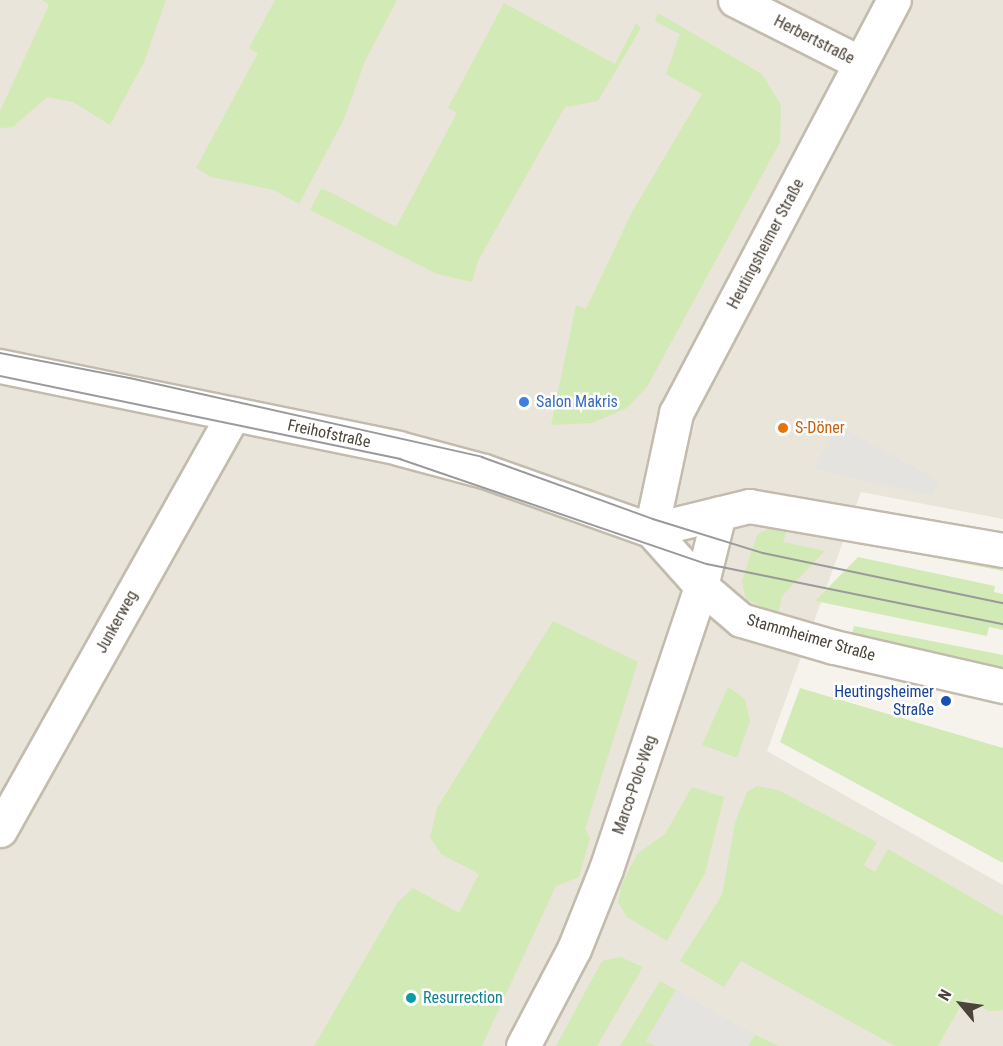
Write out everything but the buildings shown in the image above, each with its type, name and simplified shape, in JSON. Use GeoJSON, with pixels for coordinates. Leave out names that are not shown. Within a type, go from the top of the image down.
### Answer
{"type":"FeatureCollection","features":[{"type":"Feature","properties":{"kind":"street","name":"Herbertstraße"},"geometry":{"type":"LineString","coordinates":[[735,0],[860,63]]}},
{"type":"Feature","properties":{"kind":"street","name":"Heutingsheimer Straße"},"geometry":{"type":"LineString","coordinates":[[651,530],[676,413],[894,0]]}},
{"type":"Feature","properties":{"kind":"street","name":"Freihofstraße"},"geometry":{"type":"LineString","coordinates":[[0,366],[398,448],[484,471],[651,530]]}},
{"type":"Feature","properties":{"kind":"street","name":"Junkerweg"},"geometry":{"type":"LineString","coordinates":[[0,830],[233,414]]}},
{"type":"Feature","properties":{"kind":"street"},"geometry":{"type":"LineString","coordinates":[[651,530],[749,506],[1003,550]]}},
{"type":"Feature","properties":{"kind":"street","name":"Marco-Polo-Weg"},"geometry":{"type":"LineString","coordinates":[[523,1046],[574,949],[606,870],[701,586],[719,513]]}},
{"type":"Feature","properties":{"kind":"street","name":"Stammheimer Straße"},"geometry":{"type":"LineString","coordinates":[[651,530],[701,586],[741,620],[834,647],[1003,686]]}},
{"type":"Feature","properties":{"kind":"shaded area"},"geometry":{"type":"Polygon","coordinates":[[[0,0],[1003,0],[1003,519],[861,492],[767,751],[1003,885],[1003,1046],[0,1046],[0,0]]]}},
{"type":"Feature","properties":{"kind":"shaded area"},"geometry":{"type":"Polygon","coordinates":[[[837,425],[939,481],[931,496],[814,469],[837,425]]]}},
{"type":"Feature","properties":{"kind":"shaded area"},"geometry":{"type":"Polygon","coordinates":[[[676,990],[755,1035],[748,1046],[656,1046],[646,1041],[676,990]]]}},
{"type":"Feature","properties":{"kind":"green space"},"geometry":{"type":"Polygon","coordinates":[[[42,0],[166,0],[144,62],[110,125],[73,102],[47,97],[13,127],[0,128],[0,111],[49,5],[42,0]]]}},
{"type":"Feature","properties":{"kind":"green space"},"geometry":{"type":"Polygon","coordinates":[[[275,0],[397,0],[365,61],[344,119],[299,204],[274,190],[211,177],[196,168],[258,53],[249,48],[275,0]]]}},
{"type":"Feature","properties":{"kind":"green space"},"geometry":{"type":"Polygon","coordinates":[[[504,3],[615,64],[636,23],[641,28],[598,101],[565,107],[478,261],[472,282],[437,274],[310,210],[321,189],[396,227],[457,113],[448,108],[504,3]]]}},
{"type":"Feature","properties":{"kind":"green space"},"geometry":{"type":"Polygon","coordinates":[[[658,13],[762,74],[781,105],[780,142],[647,387],[627,408],[592,423],[551,425],[576,305],[586,309],[632,212],[702,94],[666,74],[680,34],[655,21],[658,13]]]}},
{"type":"Feature","properties":{"kind":"green space"},"geometry":{"type":"Polygon","coordinates":[[[771,527],[788,528],[783,542],[825,551],[782,596],[778,615],[746,599],[742,581],[757,535],[771,527]]]}},
{"type":"Feature","properties":{"kind":"green space"},"geometry":{"type":"Polygon","coordinates":[[[890,547],[1003,557],[1003,571],[890,549],[890,547]]]}},
{"type":"Feature","properties":{"kind":"green space"},"geometry":{"type":"Polygon","coordinates":[[[858,557],[995,586],[994,592],[1003,594],[1003,630],[989,627],[987,636],[815,601],[858,557]]]}},
{"type":"Feature","properties":{"kind":"green space"},"geometry":{"type":"Polygon","coordinates":[[[553,621],[638,662],[585,829],[590,838],[579,877],[556,886],[482,1046],[314,1046],[398,902],[413,888],[459,913],[479,874],[441,854],[430,837],[437,808],[553,621]]]}},
{"type":"Feature","properties":{"kind":"green space"},"geometry":{"type":"Polygon","coordinates":[[[854,626],[1003,655],[1003,672],[852,634],[854,626]]]}},
{"type":"Feature","properties":{"kind":"green space"},"geometry":{"type":"Polygon","coordinates":[[[728,687],[745,699],[750,721],[737,758],[702,745],[728,687]]]}},
{"type":"Feature","properties":{"kind":"green space"},"geometry":{"type":"Polygon","coordinates":[[[800,688],[1003,748],[1003,863],[780,742],[800,688]]]}},
{"type":"Feature","properties":{"kind":"green space"},"geometry":{"type":"Polygon","coordinates":[[[757,786],[778,790],[877,842],[864,865],[875,872],[888,849],[1003,916],[1003,1010],[989,1011],[965,998],[938,1046],[895,1046],[741,961],[724,987],[680,961],[722,895],[735,823],[747,792],[757,786]]]}},
{"type":"Feature","properties":{"kind":"green space"},"geometry":{"type":"Polygon","coordinates":[[[692,787],[724,797],[705,873],[667,941],[627,917],[618,902],[622,884],[637,854],[665,834],[692,787]]]}},
{"type":"Feature","properties":{"kind":"green space"},"geometry":{"type":"Polygon","coordinates":[[[620,957],[643,967],[597,1046],[556,1046],[602,961],[620,957]]]}},
{"type":"Feature","properties":{"kind":"green space"},"geometry":{"type":"Polygon","coordinates":[[[660,981],[676,990],[646,1041],[656,1046],[620,1046],[660,981]]]}},
{"type":"Feature","properties":{"kind":"green space"},"geometry":{"type":"Polygon","coordinates":[[[755,1035],[780,1046],[748,1046],[755,1035]]]}},
{"type":"Feature","properties":{"kind":"tram line"},"geometry":{"type":"LineString","coordinates":[[0,353],[130,378],[482,457],[653,519],[763,553],[1003,603]]}},
{"type":"Feature","properties":{"kind":"tram line"},"geometry":{"type":"LineString","coordinates":[[0,376],[400,459],[707,564],[1003,624]]}},
{"type":"Feature","properties":{"kind":"place","name":"Salon Makris"},"geometry":{"type":"Point","coordinates":[524,402]}},
{"type":"Feature","properties":{"kind":"place","name":"S-Döner"},"geometry":{"type":"Point","coordinates":[783,428]}},
{"type":"Feature","properties":{"kind":"place","name":"Heutingsheimer Straße"},"geometry":{"type":"Point","coordinates":[946,701]}},
{"type":"Feature","properties":{"kind":"place","name":"Resurrection"},"geometry":{"type":"Point","coordinates":[411,998]}}]}
